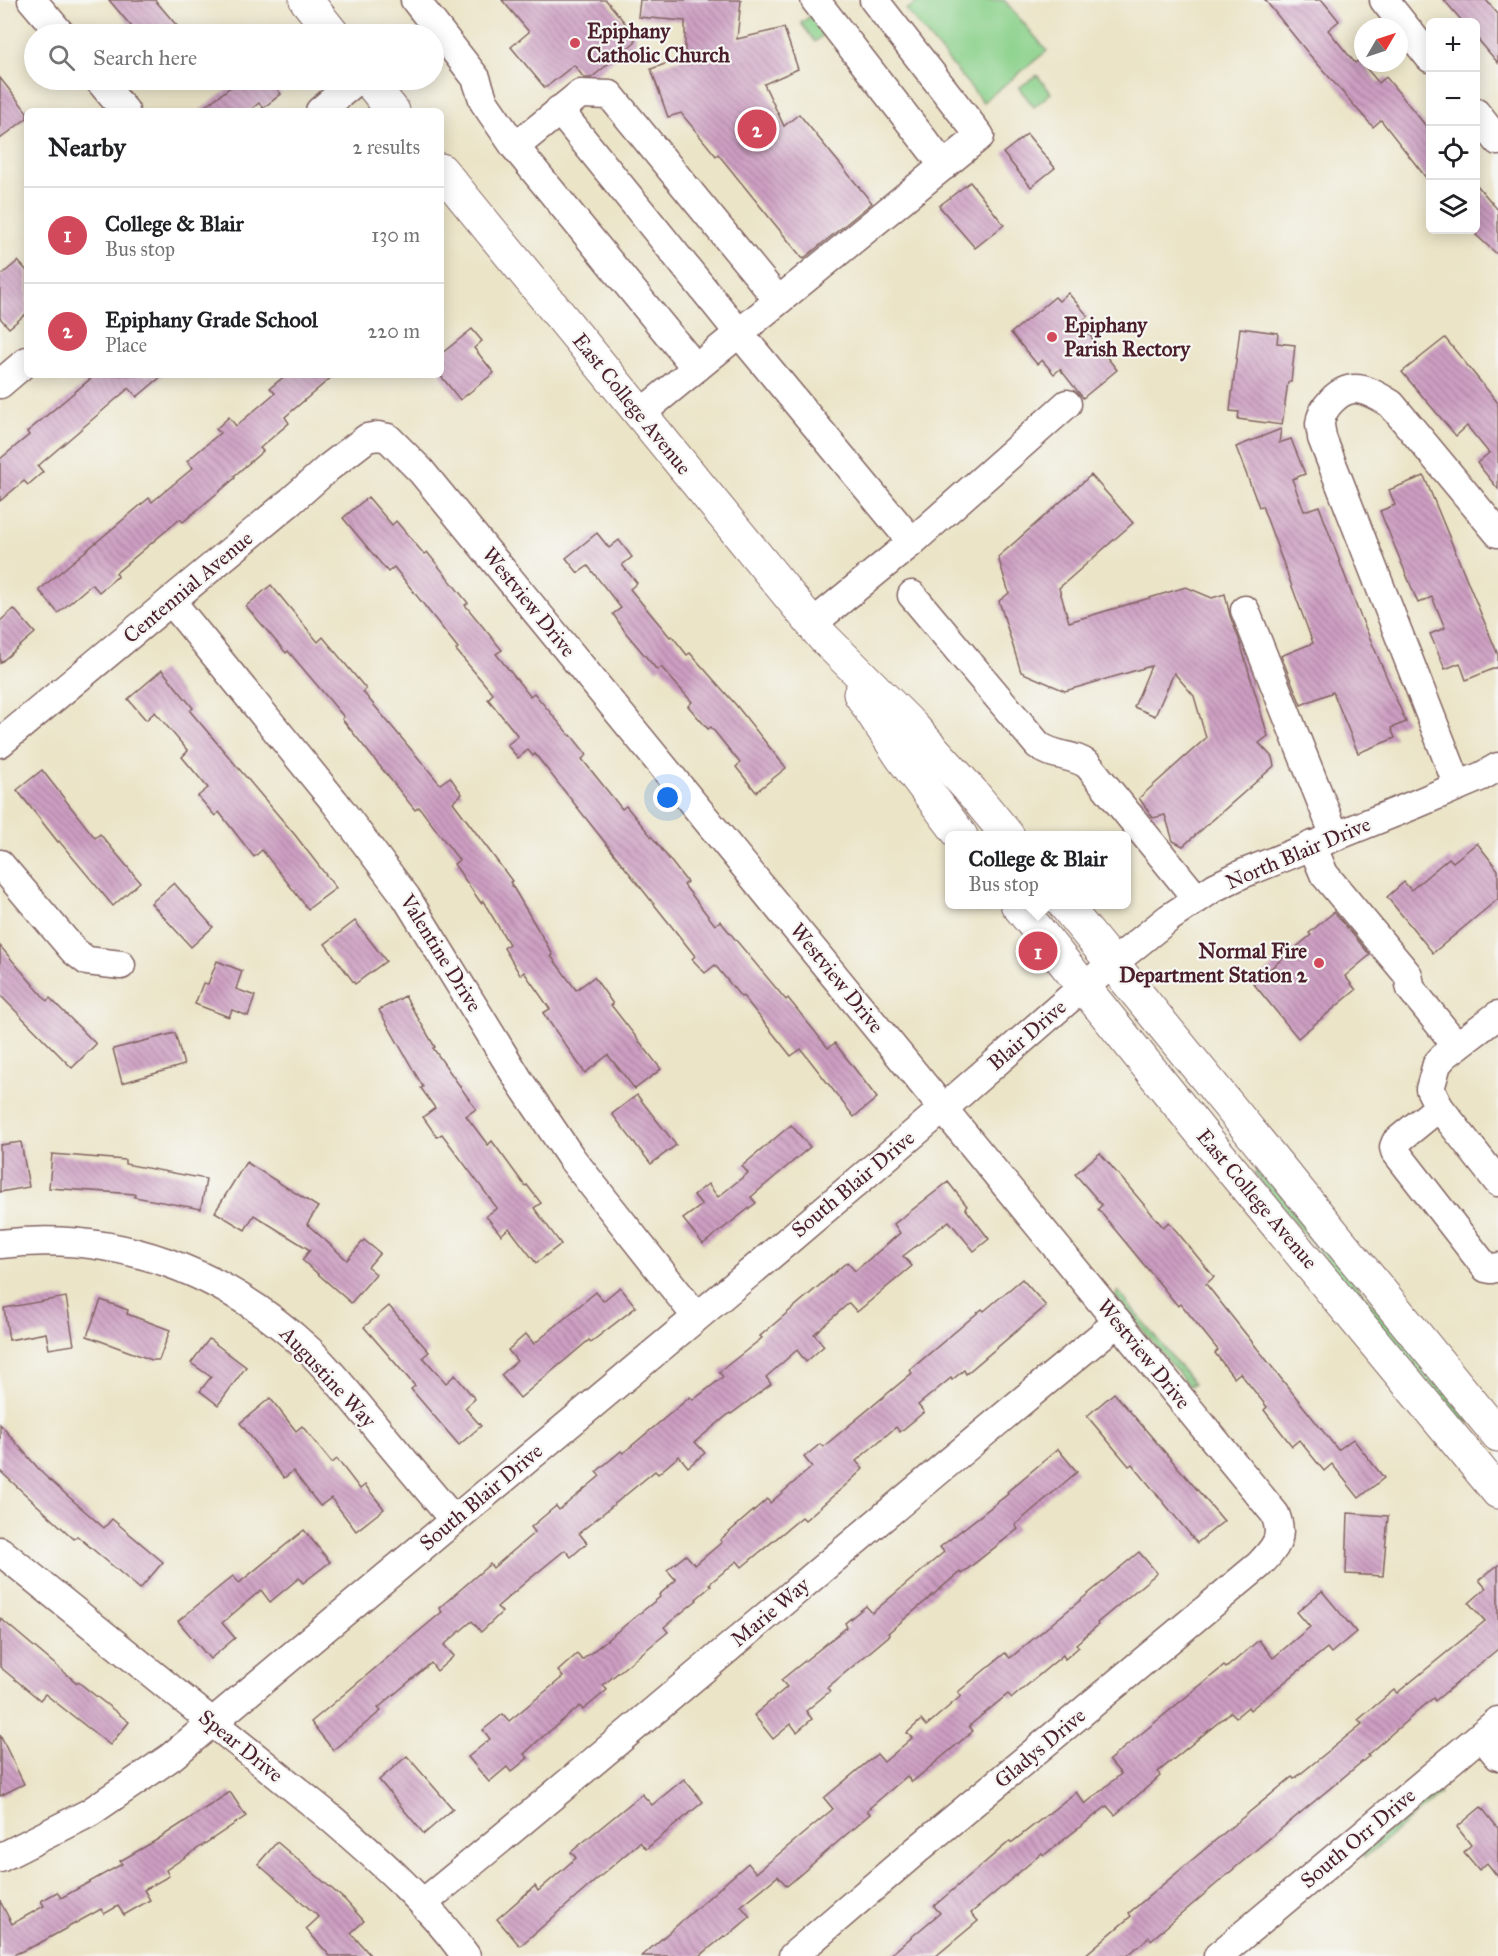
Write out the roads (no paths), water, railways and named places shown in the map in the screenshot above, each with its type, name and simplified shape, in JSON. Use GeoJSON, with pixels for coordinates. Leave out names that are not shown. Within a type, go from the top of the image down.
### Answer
{"type":"FeatureCollection","features":[{"type":"Feature","properties":{"kind":"main road"},"geometry":{"type":"LineString","coordinates":[[306,0],[325,24]]}},
{"type":"Feature","properties":{"kind":"main road"},"geometry":{"type":"LineString","coordinates":[[376,90],[391,108]]}},
{"type":"Feature","properties":{"kind":"main road","name":"East College Avenue"},"geometry":{"type":"LineString","coordinates":[[444,174],[817,631],[900,756],[958,831]]}},
{"type":"Feature","properties":{"kind":"main road","name":"East College Avenue"},"geometry":{"type":"LineString","coordinates":[[817,631],[912,726],[1004,831]]}},
{"type":"Feature","properties":{"kind":"main road","name":"East College Avenue"},"geometry":{"type":"LineString","coordinates":[[1021,909],[1216,1151],[1498,1492]]}},
{"type":"Feature","properties":{"kind":"main road","name":"East College Avenue"},"geometry":{"type":"LineString","coordinates":[[1068,909],[1497,1430]]}},
{"type":"Feature","properties":{"kind":"street"},"geometry":{"type":"LineString","coordinates":[[32,0],[52,24]]}},
{"type":"Feature","properties":{"kind":"street"},"geometry":{"type":"LineString","coordinates":[[415,0],[434,24]]}},
{"type":"Feature","properties":{"kind":"street"},"geometry":{"type":"LineString","coordinates":[[815,0],[944,166]]}},
{"type":"Feature","properties":{"kind":"street"},"geometry":{"type":"LineString","coordinates":[[640,414],[980,136],[874,0]]}},
{"type":"Feature","properties":{"kind":"street"},"geometry":{"type":"LineString","coordinates":[[1384,0],[1426,52]]}},
{"type":"Feature","properties":{"kind":"street"},"geometry":{"type":"LineString","coordinates":[[444,37],[476,78],[484,102],[515,147],[696,368]]}},
{"type":"Feature","properties":{"kind":"street"},"geometry":{"type":"LineString","coordinates":[[107,90],[122,108]]}},
{"type":"Feature","properties":{"kind":"street"},"geometry":{"type":"LineString","coordinates":[[324,108],[345,90]]}},
{"type":"Feature","properties":{"kind":"street"},"geometry":{"type":"LineString","coordinates":[[515,147],[580,94],[610,95],[778,300]]}},
{"type":"Feature","properties":{"kind":"street"},"geometry":{"type":"LineString","coordinates":[[556,113],[912,542]]}},
{"type":"Feature","properties":{"kind":"street"},"geometry":{"type":"LineString","coordinates":[[1480,118],[1498,141]]}},
{"type":"Feature","properties":{"kind":"street"},"geometry":{"type":"LineString","coordinates":[[0,384],[24,364]]}},
{"type":"Feature","properties":{"kind":"street"},"geometry":{"type":"LineString","coordinates":[[1458,786],[1322,438],[1320,423],[1326,406],[1343,393],[1355,389],[1374,394],[1391,404],[1498,533]]}},
{"type":"Feature","properties":{"kind":"street"},"geometry":{"type":"LineString","coordinates":[[817,631],[912,542],[1067,404]]}},
{"type":"Feature","properties":{"kind":"street","name":"Centennial Avenue"},"geometry":{"type":"LineString","coordinates":[[0,743],[328,468],[368,438],[378,436]]}},
{"type":"Feature","properties":{"kind":"street","name":"Westview Drive"},"geometry":{"type":"LineString","coordinates":[[378,436],[388,438],[422,471],[1275,1514],[1279,1533]]}},
{"type":"Feature","properties":{"kind":"street"},"geometry":{"type":"LineString","coordinates":[[912,595],[1038,745],[1044,750],[1082,760],[1088,765],[1197,899]]}},
{"type":"Feature","properties":{"kind":"street","name":"Valentine Drive"},"geometry":{"type":"LineString","coordinates":[[171,601],[334,801],[406,897],[520,1082],[572,1159],[696,1316]]}},
{"type":"Feature","properties":{"kind":"street"},"geometry":{"type":"LineString","coordinates":[[1245,610],[1323,840],[1324,874],[1408,975],[1411,989],[1457,1046]]}},
{"type":"Feature","properties":{"kind":"street","name":"North Blair Drive"},"geometry":{"type":"LineString","coordinates":[[1112,964],[1169,918],[1197,899],[1242,874],[1458,786],[1498,767]]}},
{"type":"Feature","properties":{"kind":"street"},"geometry":{"type":"LineString","coordinates":[[0,864],[74,951],[87,961],[121,965]]}},
{"type":"Feature","properties":{"kind":"street","name":"Blair Drive"},"geometry":{"type":"LineString","coordinates":[[944,1108],[1112,964]]}},
{"type":"Feature","properties":{"kind":"street"},"geometry":{"type":"LineString","coordinates":[[1498,1015],[1437,1064],[1430,1089],[1439,1107],[1498,1182]]}},
{"type":"Feature","properties":{"kind":"street"},"geometry":{"type":"LineString","coordinates":[[1439,1107],[1396,1142],[1395,1151],[1486,1268],[1498,1267]]}},
{"type":"Feature","properties":{"kind":"street","name":"South Blair Drive"},"geometry":{"type":"LineString","coordinates":[[0,1858],[89,1814],[171,1756],[944,1108]]}},
{"type":"Feature","properties":{"kind":"street","name":"Augustine Way"},"geometry":{"type":"LineString","coordinates":[[0,1244],[74,1242],[118,1248],[164,1260],[226,1287],[274,1319],[310,1351],[454,1520]]}},
{"type":"Feature","properties":{"kind":"street","name":"Marie Way"},"geometry":{"type":"LineString","coordinates":[[423,1903],[562,1790],[740,1637],[1118,1322]]}},
{"type":"Feature","properties":{"kind":"street"},"geometry":{"type":"LineString","coordinates":[[1466,1453],[1497,1430]]}},
{"type":"Feature","properties":{"kind":"street","name":"Gladys Drive"},"geometry":{"type":"LineString","coordinates":[[793,1956],[1259,1565],[1272,1551],[1279,1539],[1279,1533]]}},
{"type":"Feature","properties":{"kind":"street","name":"Spear Drive"},"geometry":{"type":"LineString","coordinates":[[0,1551],[377,1857],[423,1903],[466,1956]]}},
{"type":"Feature","properties":{"kind":"street","name":"South Orr Drive"},"geometry":{"type":"LineString","coordinates":[[1218,1956],[1492,1737]]}},
{"type":"Feature","properties":{"kind":"place","name":"Epiphany Catholic Church"},"geometry":{"type":"Point","coordinates":[575,43]}},
{"type":"Feature","properties":{"kind":"place","name":"Epiphany Grade School"},"geometry":{"type":"Point","coordinates":[757,129]}},
{"type":"Feature","properties":{"kind":"place","name":"Epiphany Parish Rectory"},"geometry":{"type":"Point","coordinates":[1052,337]}},
{"type":"Feature","properties":{"kind":"place","name":"College & Blair"},"geometry":{"type":"Point","coordinates":[1038,951]}},
{"type":"Feature","properties":{"kind":"place","name":"Normal Fire Department Station 2"},"geometry":{"type":"Point","coordinates":[1319,963]}}]}
